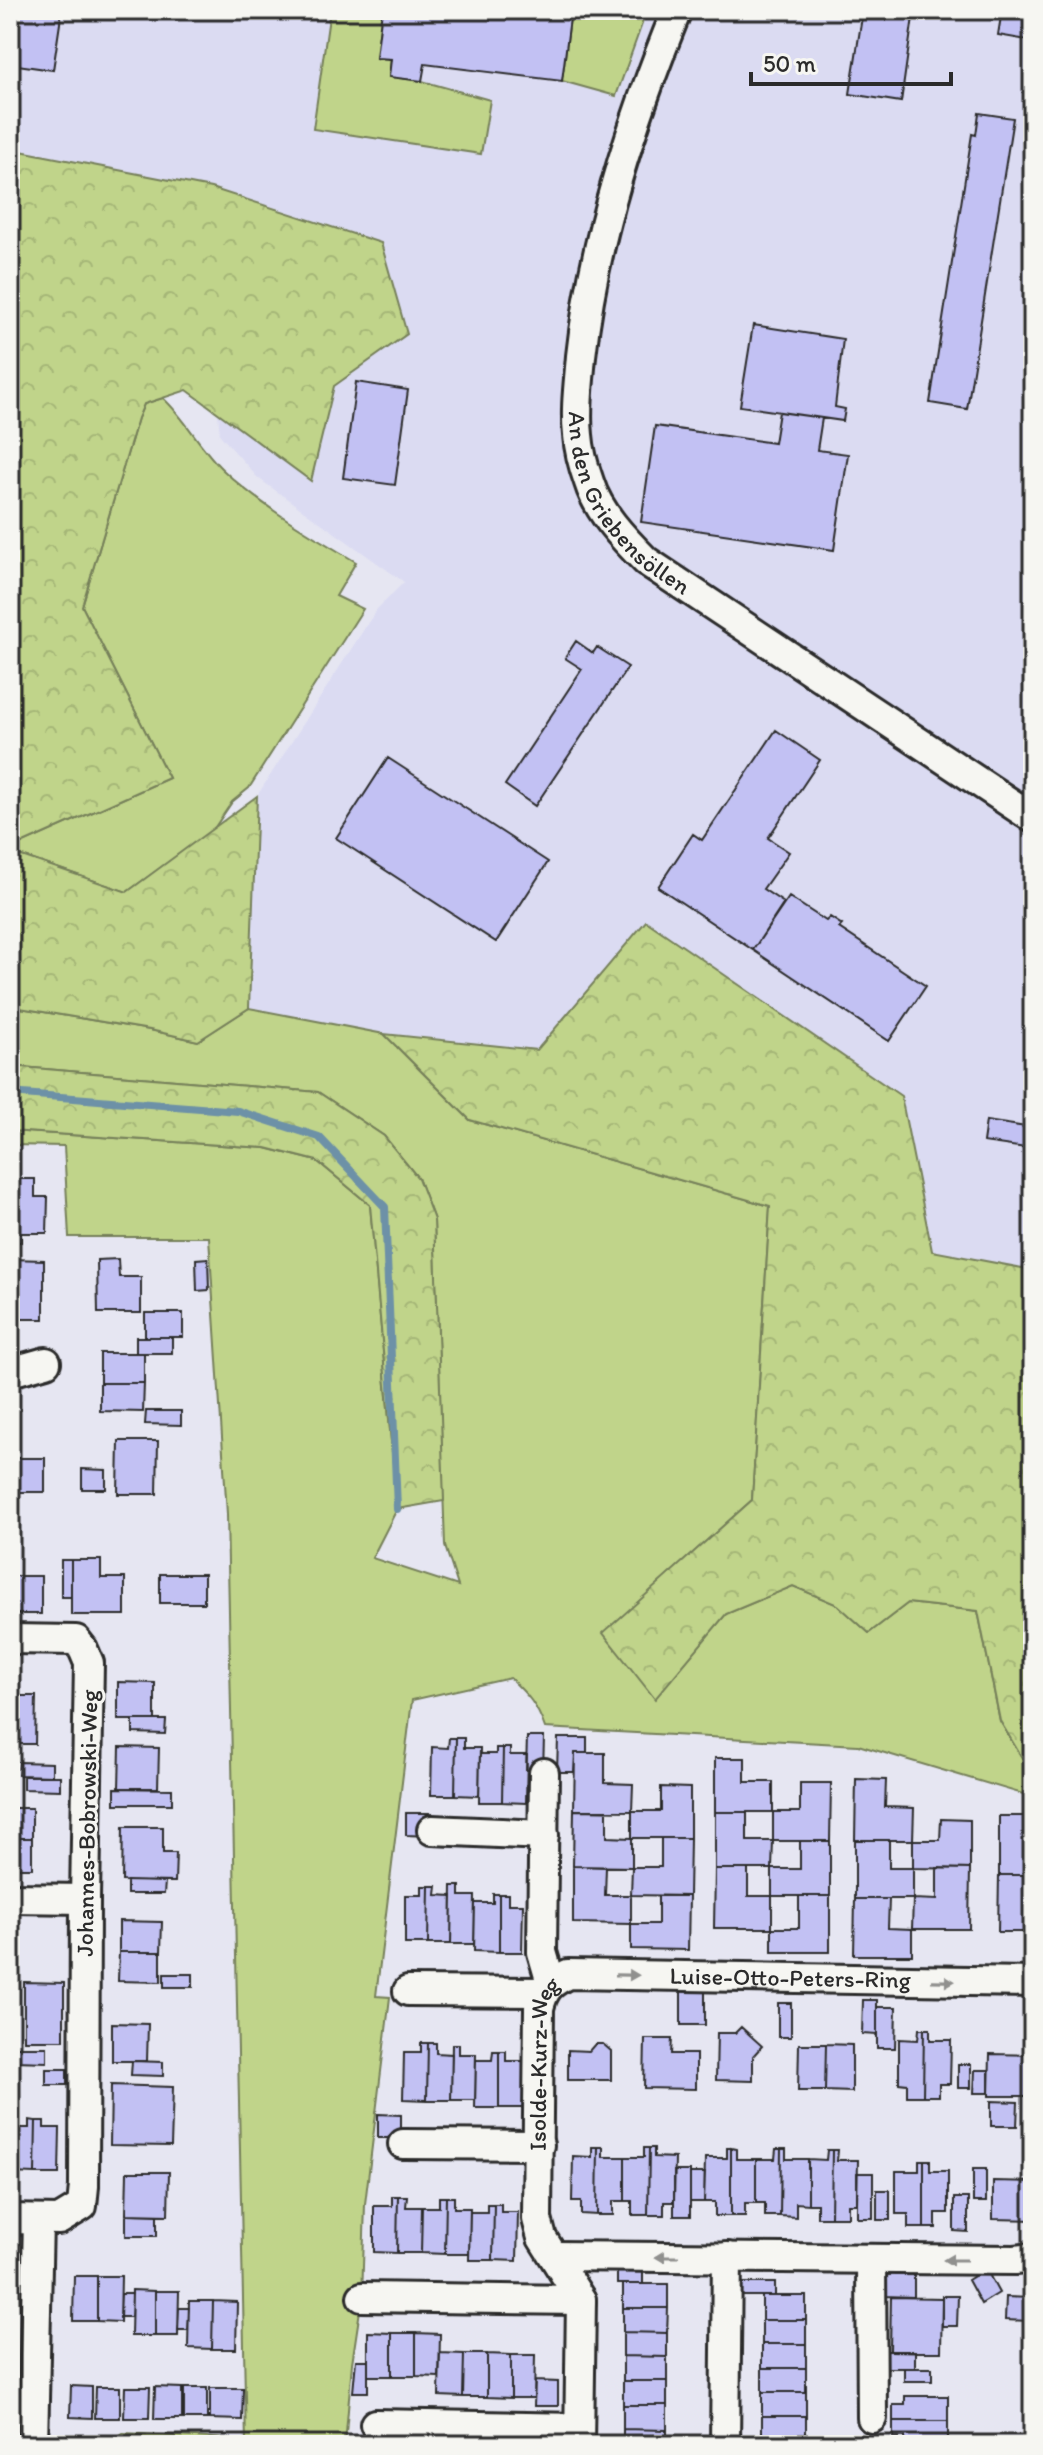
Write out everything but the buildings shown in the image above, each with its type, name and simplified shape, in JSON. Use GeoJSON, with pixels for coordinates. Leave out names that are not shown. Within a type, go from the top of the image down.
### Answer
{"type":"FeatureCollection","features":[{"type":"Feature","properties":{"kind":"street","name":"An den Griebensöllen"},"geometry":{"type":"LineString","coordinates":[[677,10],[657,60],[614,192],[585,324],[577,394],[578,436],[590,485],[621,536],[646,561],[1033,818]]}},
{"type":"Feature","properties":{"kind":"street"},"geometry":{"type":"LineString","coordinates":[[10,1372],[46,1362]]}},
{"type":"Feature","properties":{"kind":"street","name":"Johannes-Bobrowski-Weg"},"geometry":{"type":"LineString","coordinates":[[10,1639],[76,1640],[89,1663],[84,2186],[82,2206],[59,2220],[38,2220]]}},
{"type":"Feature","properties":{"kind":"street","name":"Isolde-Kurz-Weg"},"geometry":{"type":"LineString","coordinates":[[544,1773],[542,1952],[547,1987],[539,2008],[537,2219],[542,2238],[581,2300]]}},
{"type":"Feature","properties":{"kind":"street"},"geometry":{"type":"LineString","coordinates":[[432,1830],[544,1835]]}},
{"type":"Feature","properties":{"kind":"street"},"geometry":{"type":"LineString","coordinates":[[10,1898],[85,1899]]}},
{"type":"Feature","properties":{"kind":"street","name":"Luise-Otto-Peters-Ring"},"geometry":{"type":"LineString","coordinates":[[408,1991],[547,1987],[568,1974],[1033,1982]]}},
{"type":"Feature","properties":{"kind":"street"},"geometry":{"type":"LineString","coordinates":[[403,2144],[539,2145]]}},
{"type":"Feature","properties":{"kind":"street"},"geometry":{"type":"LineString","coordinates":[[10,2219],[38,2220],[33,2445]]}},
{"type":"Feature","properties":{"kind":"street"},"geometry":{"type":"LineString","coordinates":[[554,2256],[871,2260],[1033,2258]]}},
{"type":"Feature","properties":{"kind":"street"},"geometry":{"type":"LineString","coordinates":[[725,2445],[727,2257]]}},
{"type":"Feature","properties":{"kind":"street"},"geometry":{"type":"LineString","coordinates":[[871,2260],[872,2418]]}},
{"type":"Feature","properties":{"kind":"street"},"geometry":{"type":"LineString","coordinates":[[362,2297],[581,2300],[579,2436],[375,2424]]}},
{"type":"Feature","properties":{"kind":"shaded area"},"geometry":{"type":"Polygon","coordinates":[[[10,10],[1033,10],[1033,1270],[932,1251],[901,1096],[384,1034],[249,1008],[257,796],[377,609],[404,582],[258,478],[220,435],[216,390],[10,204],[10,10]]]}},
{"type":"Feature","properties":{"kind":"green space"},"geometry":{"type":"Polygon","coordinates":[[[330,10],[382,10],[376,57],[391,59],[389,77],[422,81],[490,100],[481,154],[313,129],[330,10]]]}},
{"type":"Feature","properties":{"kind":"green space"},"geometry":{"type":"Polygon","coordinates":[[[571,10],[647,10],[616,96],[562,81],[571,10]]]}},
{"type":"Feature","properties":{"kind":"green space"},"geometry":{"type":"Polygon","coordinates":[[[10,149],[211,188],[381,243],[407,334],[334,386],[311,481],[187,390],[144,404],[82,606],[169,778],[10,849],[10,149]]]}},
{"type":"Feature","properties":{"kind":"green space"},"geometry":{"type":"Polygon","coordinates":[[[163,398],[215,461],[238,483],[287,519],[356,562],[336,596],[363,609],[249,788],[232,802],[213,830],[127,892],[10,852],[10,849],[169,778],[82,606],[138,418],[144,404],[163,398]]]}},
{"type":"Feature","properties":{"kind":"green space"},"geometry":{"type":"Polygon","coordinates":[[[257,796],[249,1008],[198,1041],[20,1008],[10,1011],[10,852],[127,892],[257,796]]]}},
{"type":"Feature","properties":{"kind":"green space"},"geometry":{"type":"Polygon","coordinates":[[[646,921],[901,1096],[932,1251],[1033,1270],[1033,1776],[1000,1721],[978,1611],[908,1603],[869,1633],[838,1605],[793,1586],[726,1614],[655,1699],[603,1633],[752,1500],[770,1206],[470,1120],[384,1034],[537,1050],[646,921]]]}},
{"type":"Feature","properties":{"kind":"green space"},"geometry":{"type":"Polygon","coordinates":[[[20,1008],[198,1041],[249,1008],[384,1034],[470,1120],[770,1206],[752,1500],[604,1633],[655,1698],[726,1614],[793,1586],[838,1605],[869,1633],[908,1603],[978,1611],[1000,1721],[1033,1776],[1033,1797],[858,1745],[545,1728],[531,1701],[510,1678],[412,1700],[376,1996],[390,1997],[365,2204],[362,2297],[352,2363],[345,2445],[246,2445],[227,1514],[209,1237],[69,1237],[64,1146],[10,1145],[10,1131],[265,1148],[317,1161],[370,1205],[397,1509],[372,1558],[458,1586],[445,1546],[434,1220],[418,1178],[384,1136],[318,1092],[10,1066],[10,1011],[20,1008]]]}},
{"type":"Feature","properties":{"kind":"green space"},"geometry":{"type":"Polygon","coordinates":[[[10,1066],[318,1092],[384,1136],[418,1178],[434,1220],[444,1501],[397,1509],[370,1205],[317,1161],[266,1148],[10,1131],[10,1066]]]}},
{"type":"Feature","properties":{"kind":"green space"},"geometry":{"type":"Polygon","coordinates":[[[123,2433],[230,2439],[236,2445],[106,2445],[123,2433]]]}},
{"type":"Feature","properties":{"kind":"waterway"},"geometry":{"type":"LineString","coordinates":[[10,1093],[238,1111],[319,1137],[385,1207],[397,1509]]}}]}
